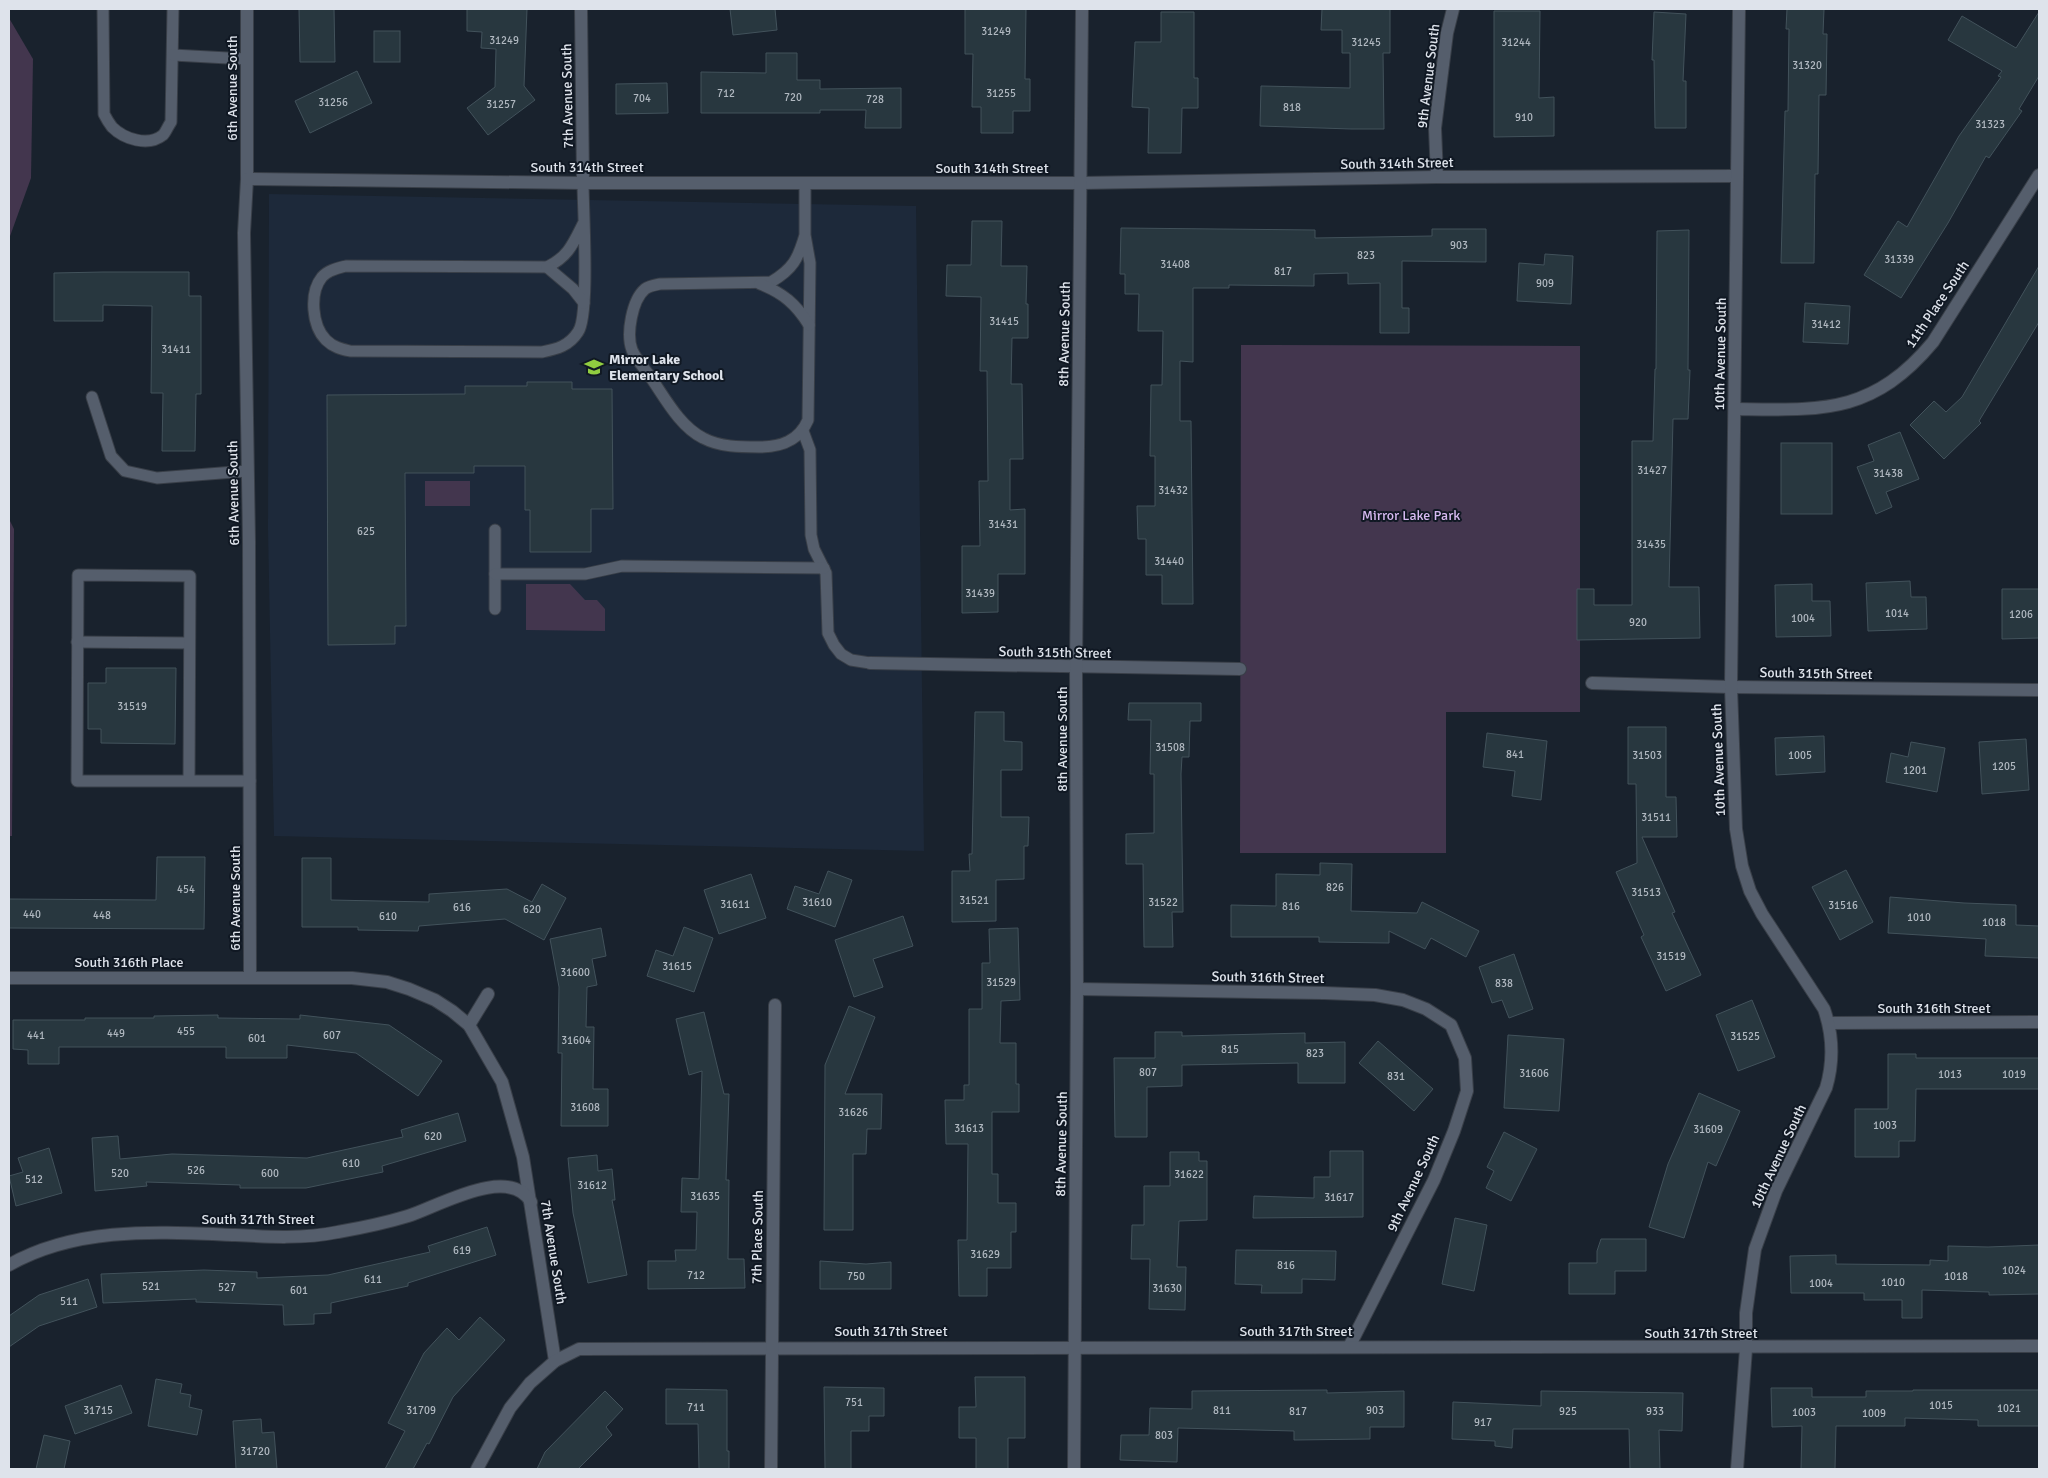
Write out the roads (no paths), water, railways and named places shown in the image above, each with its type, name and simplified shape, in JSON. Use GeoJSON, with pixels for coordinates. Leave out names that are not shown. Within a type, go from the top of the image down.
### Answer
{"type":"FeatureCollection","features":[{"type":"Feature","properties":{"kind":"street","name":"6th Avenue South"},"geometry":{"type":"LineString","coordinates":[[246,9],[247,179],[244,233],[250,781],[250,977]]}},
{"type":"Feature","properties":{"kind":"street","name":"7th Avenue South"},"geometry":{"type":"LineString","coordinates":[[581,9],[583,183]]}},
{"type":"Feature","properties":{"kind":"street","name":"8th Avenue South"},"geometry":{"type":"LineString","coordinates":[[1074,1469],[1077,989],[1076,668],[1082,9]]}},
{"type":"Feature","properties":{"kind":"street","name":"9th Avenue South"},"geometry":{"type":"LineString","coordinates":[[1437,178],[1435,128],[1447,33],[1453,9]]}},
{"type":"Feature","properties":{"kind":"street","name":"10th Avenue South"},"geometry":{"type":"LineString","coordinates":[[1737,1469],[1746,1349],[1747,1298],[1755,1249],[1776,1191],[1826,1088],[1832,1062],[1829,1023],[1816,995],[1762,914],[1747,882],[1736,829],[1731,687],[1739,9]]}},
{"type":"Feature","properties":{"kind":"street","name":"11th Place South"},"geometry":{"type":"LineString","coordinates":[[1735,409],[1821,408],[1841,405],[1862,398],[1904,372],[1918,360],[1933,342],[2039,175]]}},
{"type":"Feature","properties":{"kind":"street","name":"South 314th Street"},"geometry":{"type":"LineString","coordinates":[[247,179],[583,183],[1081,183],[1738,176]]}},
{"type":"Feature","properties":{"kind":"street","name":"South 315th Street"},"geometry":{"type":"LineString","coordinates":[[870,663],[1076,668],[1240,669]]}},
{"type":"Feature","properties":{"kind":"street","name":"South 315th Street"},"geometry":{"type":"LineString","coordinates":[[1592,683],[1731,687],[2039,690]]}},
{"type":"Feature","properties":{"kind":"street","name":"7th Avenue South"},"geometry":{"type":"LineString","coordinates":[[250,977],[352,978],[387,982],[435,1000],[469,1025],[502,1082],[522,1157],[531,1202],[555,1361]]}},
{"type":"Feature","properties":{"kind":"street","name":"South 316th Place"},"geometry":{"type":"LineString","coordinates":[[9,978],[250,977]]}},
{"type":"Feature","properties":{"kind":"street","name":"South 316th Street"},"geometry":{"type":"LineString","coordinates":[[1077,989],[1375,995],[1411,1003],[1426,1009],[1451,1025]]}},
{"type":"Feature","properties":{"kind":"street"},"geometry":{"type":"LineString","coordinates":[[469,1025],[488,994]]}},
{"type":"Feature","properties":{"kind":"street","name":"7th Place South"},"geometry":{"type":"LineString","coordinates":[[770,1469],[775,1005]]}},
{"type":"Feature","properties":{"kind":"street","name":"South 316th Street"},"geometry":{"type":"LineString","coordinates":[[1829,1023],[2039,1022]]}},
{"type":"Feature","properties":{"kind":"street","name":"9th Avenue South"},"geometry":{"type":"LineString","coordinates":[[1349,1347],[1434,1180],[1454,1131],[1467,1092],[1465,1058],[1451,1025]]}},
{"type":"Feature","properties":{"kind":"street","name":"South 317th Street"},"geometry":{"type":"LineString","coordinates":[[9,1265],[27,1254],[58,1244],[94,1236],[129,1232],[269,1237],[327,1234],[410,1216],[486,1188],[510,1188],[523,1194],[531,1202]]}},
{"type":"Feature","properties":{"kind":"street","name":"South 317th Street"},"geometry":{"type":"LineString","coordinates":[[555,1361],[579,1349],[771,1347],[1074,1346],[1746,1349],[2039,1346]]}},
{"type":"Feature","properties":{"kind":"street"},"geometry":{"type":"LineString","coordinates":[[476,1469],[510,1408],[530,1383],[555,1361]]}},
{"type":"Feature","properties":{"kind":"lane"},"geometry":{"type":"LineString","coordinates":[[103,9],[104,114],[112,126],[126,136],[151,141],[164,134],[171,122],[173,9]]}},
{"type":"Feature","properties":{"kind":"lane"},"geometry":{"type":"LineString","coordinates":[[173,55],[246,58]]}},
{"type":"Feature","properties":{"kind":"lane"},"geometry":{"type":"LineString","coordinates":[[583,183],[584,224],[584,317],[580,331],[564,346],[542,352],[350,352],[336,348],[325,339],[318,326],[314,312],[315,292],[322,278],[332,270],[346,266],[547,267],[560,260],[569,250],[584,224]]}},
{"type":"Feature","properties":{"kind":"lane"},"geometry":{"type":"LineString","coordinates":[[805,183],[805,235],[810,263],[808,420],[803,431],[794,440],[781,445],[764,447],[717,444],[702,438],[689,428],[673,408],[631,348],[630,327],[633,309],[638,297],[646,288],[660,284],[771,282],[782,276],[798,258],[805,235]]}},
{"type":"Feature","properties":{"kind":"lane"},"geometry":{"type":"LineString","coordinates":[[547,267],[574,289],[584,303]]}},
{"type":"Feature","properties":{"kind":"lane"},"geometry":{"type":"LineString","coordinates":[[758,283],[777,291],[790,300],[809,325]]}},
{"type":"Feature","properties":{"kind":"lane"},"geometry":{"type":"LineString","coordinates":[[92,397],[111,456],[125,471],[157,478],[247,471]]}},
{"type":"Feature","properties":{"kind":"lane"},"geometry":{"type":"LineString","coordinates":[[803,431],[810,450],[811,535],[814,549],[826,573],[828,633],[841,654],[851,660],[870,663]]}},
{"type":"Feature","properties":{"kind":"lane"},"geometry":{"type":"LineString","coordinates":[[495,530],[495,609]]}},
{"type":"Feature","properties":{"kind":"lane"},"geometry":{"type":"LineString","coordinates":[[495,574],[585,574],[622,566],[824,568]]}},
{"type":"Feature","properties":{"kind":"lane"},"geometry":{"type":"LineString","coordinates":[[188,781],[190,576],[78,575],[77,781],[188,781],[250,781]]}},
{"type":"Feature","properties":{"kind":"lane"},"geometry":{"type":"LineString","coordinates":[[78,642],[189,643]]}},
{"type":"Feature","properties":{"kind":"place","name":"Mirror Lake Elementary School"},"geometry":{"type":"Point","coordinates":[594,367]}},
{"type":"Feature","properties":{"kind":"park label","name":"Mirror Lake Park"},"geometry":{"type":"Point","coordinates":[1411,515]}}]}
